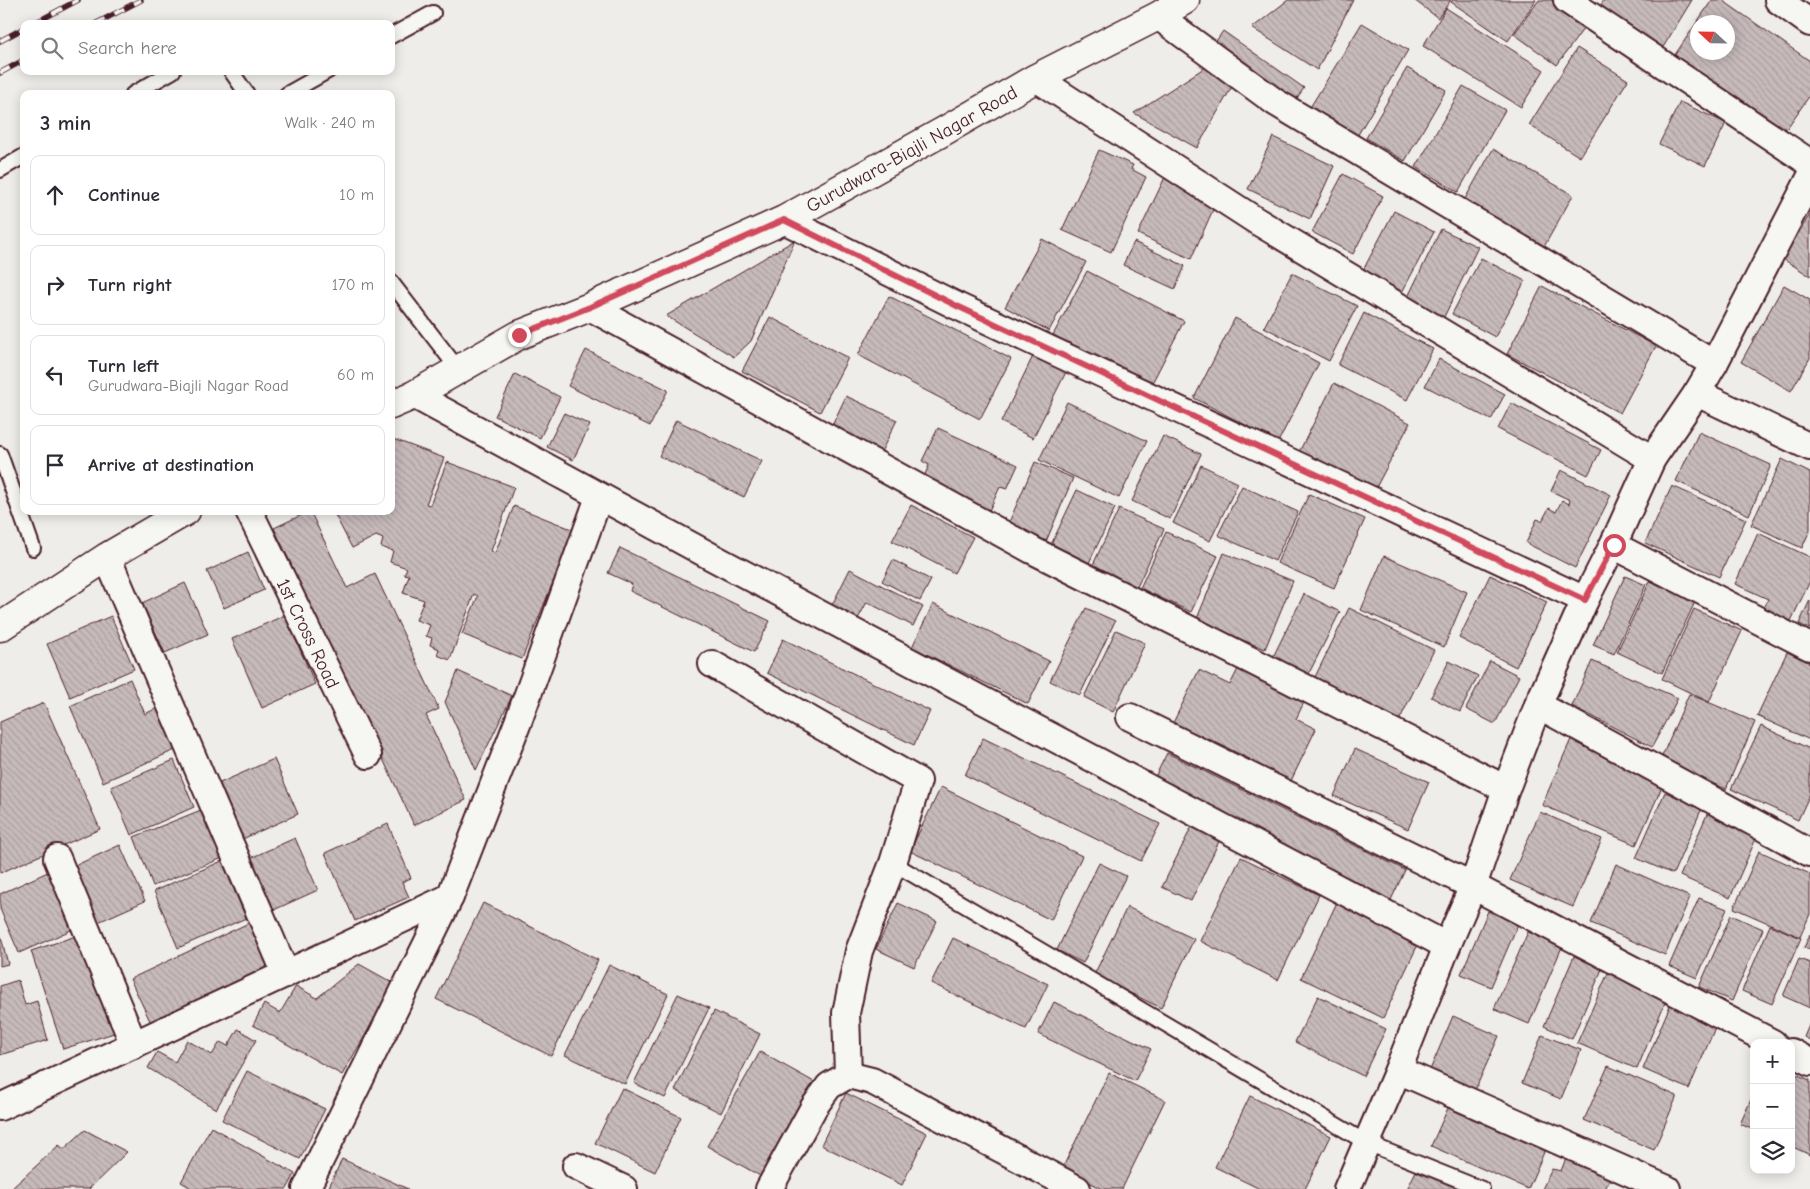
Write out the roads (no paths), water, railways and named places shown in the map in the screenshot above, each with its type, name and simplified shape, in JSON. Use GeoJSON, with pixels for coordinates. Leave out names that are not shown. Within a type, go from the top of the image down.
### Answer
{"type":"FeatureCollection","features":[{"type":"Feature","properties":{"kind":"main road","name":"Gurudwara-Biajli Nagar Road"},"geometry":{"type":"LineString","coordinates":[[402,400],[519,335],[590,307],[784,220],[1036,78],[1158,16],[1185,0]]}},
{"type":"Feature","properties":{"kind":"main road"},"geometry":{"type":"LineString","coordinates":[[0,627],[107,557],[179,515]]}},
{"type":"Feature","properties":{"kind":"street"},"geometry":{"type":"LineString","coordinates":[[1567,0],[1810,163]]}},
{"type":"Feature","properties":{"kind":"street"},"geometry":{"type":"LineString","coordinates":[[1778,0],[1810,23]]}},
{"type":"Feature","properties":{"kind":"street"},"geometry":{"type":"LineString","coordinates":[[1158,16],[1275,102],[1714,364]]}},
{"type":"Feature","properties":{"kind":"street"},"geometry":{"type":"LineString","coordinates":[[1036,78],[1255,220],[1652,459]]}},
{"type":"Feature","properties":{"kind":"street"},"geometry":{"type":"LineString","coordinates":[[1347,1189],[1398,1070],[1447,946],[1474,886],[1506,789],[1538,705],[1585,600],[1614,545],[1652,459],[1697,393],[1714,364],[1810,178]]}},
{"type":"Feature","properties":{"kind":"street"},"geometry":{"type":"LineString","coordinates":[[784,220],[957,306],[1585,600]]}},
{"type":"Feature","properties":{"kind":"street"},"geometry":{"type":"LineString","coordinates":[[590,307],[1032,550],[1506,789]]}},
{"type":"Feature","properties":{"kind":"street"},"geometry":{"type":"LineString","coordinates":[[1697,393],[1810,446]]}},
{"type":"Feature","properties":{"kind":"street"},"geometry":{"type":"LineString","coordinates":[[402,400],[599,497],[1447,946]]}},
{"type":"Feature","properties":{"kind":"street"},"geometry":{"type":"LineString","coordinates":[[306,1189],[450,897],[518,722],[599,497]]}},
{"type":"Feature","properties":{"kind":"street","name":"1st Cross Road"},"geometry":{"type":"LineString","coordinates":[[251,515],[368,756]]}},
{"type":"Feature","properties":{"kind":"street"},"geometry":{"type":"LineString","coordinates":[[1614,545],[1810,648]]}},
{"type":"Feature","properties":{"kind":"street"},"geometry":{"type":"LineString","coordinates":[[107,557],[286,974]]}},
{"type":"Feature","properties":{"kind":"street"},"geometry":{"type":"LineString","coordinates":[[712,664],[918,780],[893,863],[859,951],[846,1013],[848,1075]]}},
{"type":"Feature","properties":{"kind":"street"},"geometry":{"type":"LineString","coordinates":[[1538,705],[1810,853]]}},
{"type":"Feature","properties":{"kind":"street"},"geometry":{"type":"LineString","coordinates":[[1130,717],[1474,886],[1765,1039]]}},
{"type":"Feature","properties":{"kind":"street"},"geometry":{"type":"LineString","coordinates":[[57,858],[134,1045]]}},
{"type":"Feature","properties":{"kind":"street"},"geometry":{"type":"LineString","coordinates":[[0,1107],[450,897]]}},
{"type":"Feature","properties":{"kind":"street"},"geometry":{"type":"LineString","coordinates":[[1795,1054],[1810,1062]]}},
{"type":"Feature","properties":{"kind":"street"},"geometry":{"type":"LineString","coordinates":[[1398,1070],[1667,1189]]}},
{"type":"Feature","properties":{"kind":"street"},"geometry":{"type":"LineString","coordinates":[[769,1189],[814,1107],[829,1086],[848,1075],[872,1081],[1077,1189]]}},
{"type":"Feature","properties":{"kind":"street"},"geometry":{"type":"LineString","coordinates":[[576,1166],[624,1189]]}},
{"type":"Feature","properties":{"kind":"lane"},"geometry":{"type":"LineString","coordinates":[[395,34],[433,13]]}},
{"type":"Feature","properties":{"kind":"lane"},"geometry":{"type":"LineString","coordinates":[[141,90],[166,75]]}},
{"type":"Feature","properties":{"kind":"lane"},"geometry":{"type":"LineString","coordinates":[[233,75],[244,90]]}},
{"type":"Feature","properties":{"kind":"lane"},"geometry":{"type":"LineString","coordinates":[[294,90],[321,75]]}},
{"type":"Feature","properties":{"kind":"lane"},"geometry":{"type":"LineString","coordinates":[[0,170],[20,158]]}},
{"type":"Feature","properties":{"kind":"lane"},"geometry":{"type":"LineString","coordinates":[[395,287],[458,369]]}},
{"type":"Feature","properties":{"kind":"lane"},"geometry":{"type":"LineString","coordinates":[[0,454],[20,511]]}},
{"type":"Feature","properties":{"kind":"lane"},"geometry":{"type":"LineString","coordinates":[[21,515],[33,548]]}},
{"type":"Feature","properties":{"kind":"lane"},"geometry":{"type":"LineString","coordinates":[[893,863],[1367,1143],[1482,1189]]}},
{"type":"Feature","properties":{"kind":"railway"},"geometry":{"type":"LineString","coordinates":[[40,20],[78,0]]}},
{"type":"Feature","properties":{"kind":"railway"},"geometry":{"type":"LineString","coordinates":[[103,20],[141,0]]}},
{"type":"Feature","properties":{"kind":"railway"},"geometry":{"type":"LineString","coordinates":[[0,41],[20,30]]}},
{"type":"Feature","properties":{"kind":"railway"},"geometry":{"type":"LineString","coordinates":[[0,73],[20,62]]}}]}
